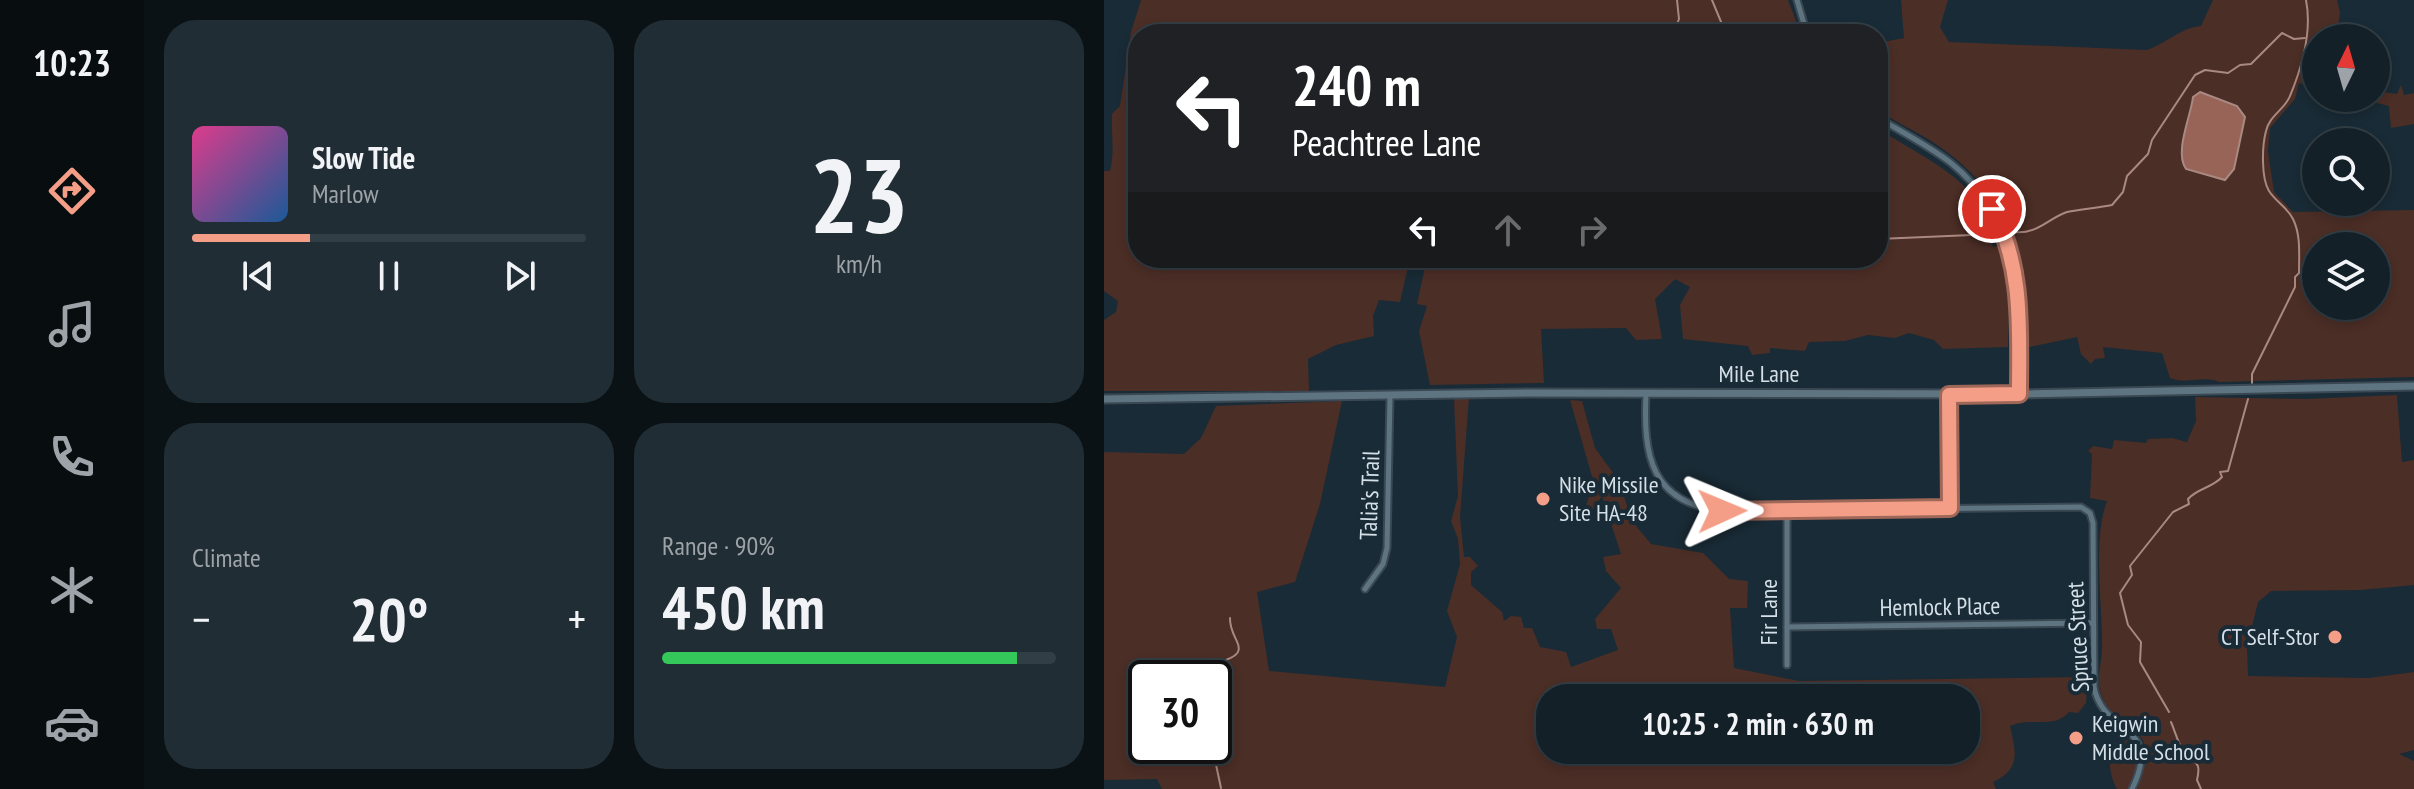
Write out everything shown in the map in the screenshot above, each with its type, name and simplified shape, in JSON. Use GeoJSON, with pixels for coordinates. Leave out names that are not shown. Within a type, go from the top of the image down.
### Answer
{"type":"FeatureCollection","features":[{"type":"Feature","properties":{"kind":"street"},"geometry":{"type":"LineString","coordinates":[[1797,0],[1804,24]]}},
{"type":"Feature","properties":{"kind":"street"},"geometry":{"type":"LineString","coordinates":[[1888,124],[1950,163],[1976,188],[2002,226],[2016,280],[2019,394]]}},
{"type":"Feature","properties":{"kind":"street","name":"Mile Lane"},"geometry":{"type":"LineString","coordinates":[[1104,399],[1527,393],[1949,395],[2414,386]]}},
{"type":"Feature","properties":{"kind":"street"},"geometry":{"type":"LineString","coordinates":[[1646,394],[1644,431],[1650,462],[1666,488],[1703,509],[1787,510],[1950,508],[1949,395]]}},
{"type":"Feature","properties":{"kind":"street","name":"Talia's Trail"},"geometry":{"type":"LineString","coordinates":[[1365,589],[1383,564],[1387,548],[1390,396]]}},
{"type":"Feature","properties":{"kind":"street","name":"Spruce Street"},"geometry":{"type":"LineString","coordinates":[[1950,508],[2081,507],[2090,513],[2093,523],[2095,695],[2137,741],[2143,754],[2141,769],[2132,789]]}},
{"type":"Feature","properties":{"kind":"street","name":"Fir Lane"},"geometry":{"type":"LineString","coordinates":[[1787,510],[1787,665]]}},
{"type":"Feature","properties":{"kind":"street","name":"Hemlock Place"},"geometry":{"type":"LineString","coordinates":[[1787,627],[2093,623]]}},
{"type":"Feature","properties":{"kind":"shaded area"},"geometry":{"type":"Polygon","coordinates":[[[1141,0],[1788,0],[1797,24],[1134,24],[1141,0]]]}},
{"type":"Feature","properties":{"kind":"shaded area"},"geometry":{"type":"Polygon","coordinates":[[[1901,0],[1948,0],[1940,27],[1949,42],[2147,50],[2201,26],[2213,0],[2337,0],[2339,24],[2302,24],[2302,84],[2299,83],[2295,99],[2270,128],[2268,151],[2274,192],[2293,212],[2302,212],[2302,216],[2390,216],[2390,210],[2414,210],[2414,377],[2182,381],[2170,378],[2162,353],[2103,347],[2105,358],[2095,359],[2091,364],[2081,354],[2077,337],[2029,347],[2016,256],[1997,206],[1959,162],[1931,141],[1888,116],[1888,41],[1904,38],[1901,0]],[[2200,92],[2192,102],[2182,150],[2237,106],[2200,92]]]}},
{"type":"Feature","properties":{"kind":"shaded area"},"geometry":{"type":"Polygon","coordinates":[[[1128,52],[1128,268],[1408,268],[1400,302],[1379,300],[1373,316],[1374,336],[1336,345],[1308,359],[1309,391],[1104,391],[1104,320],[1116,312],[1118,301],[1104,291],[1104,171],[1110,171],[1112,114],[1120,106],[1128,52]]]}},
{"type":"Feature","properties":{"kind":"shaded area"},"geometry":{"type":"Polygon","coordinates":[[[2401,85],[2404,95],[2414,93],[2414,124],[2391,128],[2390,93],[2397,94],[2401,85]]]}},
{"type":"Feature","properties":{"kind":"shaded area"},"geometry":{"type":"Polygon","coordinates":[[[2200,92],[2237,106],[2245,117],[2234,169],[2225,180],[2186,169],[2183,162],[2182,144],[2193,97],[2200,92]]]}},
{"type":"Feature","properties":{"kind":"shaded area"},"geometry":{"type":"Polygon","coordinates":[[[1888,134],[1938,165],[1977,201],[1993,247],[2001,245],[2008,296],[2008,347],[1943,349],[1934,340],[1909,333],[1895,338],[1868,335],[1845,341],[1809,342],[1805,351],[1770,348],[1770,353],[1752,355],[1748,346],[1683,339],[1680,305],[1690,287],[1675,279],[1655,299],[1662,339],[1636,340],[1626,328],[1541,329],[1544,383],[1430,385],[1419,331],[1427,306],[1417,304],[1425,268],[1888,268],[1888,134]]]}},
{"type":"Feature","properties":{"kind":"shaded area"},"geometry":{"type":"Polygon","coordinates":[[[2397,395],[2402,462],[2414,460],[2414,585],[2361,590],[2271,591],[2258,602],[2247,648],[2248,676],[2369,678],[2414,672],[2414,750],[2399,754],[2414,761],[2414,789],[2137,789],[2145,766],[2146,750],[2142,739],[2107,706],[2099,686],[2102,649],[2099,554],[2107,501],[2090,498],[2092,454],[2088,451],[2093,446],[2112,449],[2114,440],[2146,443],[2148,439],[2172,438],[2187,442],[2196,421],[2195,397],[2306,399],[2397,395]]]}},
{"type":"Feature","properties":{"kind":"shaded area"},"geometry":{"type":"Polygon","coordinates":[[[1469,397],[1460,517],[1464,557],[1470,557],[1478,566],[1471,572],[1471,585],[1502,612],[1504,621],[1511,616],[1521,617],[1524,628],[1532,628],[1540,647],[1566,652],[1571,667],[1618,650],[1611,629],[1597,629],[1595,619],[1621,588],[1606,571],[1603,557],[1621,554],[1602,496],[1591,513],[1585,511],[1593,480],[1570,400],[1582,401],[1595,448],[1619,481],[1632,521],[1651,544],[1703,553],[1729,579],[1748,581],[1747,608],[1730,608],[1734,668],[1799,681],[2083,677],[2088,670],[2086,703],[2078,713],[2069,712],[2056,720],[2010,726],[2014,759],[2008,772],[1993,782],[1996,789],[1162,789],[1157,779],[1104,780],[1104,452],[1184,454],[1201,438],[1216,406],[1342,401],[1320,504],[1295,582],[1257,592],[1269,671],[1445,687],[1457,637],[1447,611],[1460,564],[1458,539],[1451,521],[1458,496],[1454,399],[1469,397]]]}},
{"type":"Feature","properties":{"kind":"shaded area"},"geometry":{"type":"Polygon","coordinates":[[[2126,738],[2136,746],[2139,761],[2128,789],[2117,789],[2111,771],[2111,752],[2117,741],[2126,738]]]}},
{"type":"Feature","properties":{"kind":"waterway"},"geometry":{"type":"LineString","coordinates":[[1677,0],[1677,24]]}},
{"type":"Feature","properties":{"kind":"waterway"},"geometry":{"type":"LineString","coordinates":[[1712,0],[1722,24]]}},
{"type":"Feature","properties":{"kind":"waterway"},"geometry":{"type":"LineString","coordinates":[[2252,383],[2252,374],[2299,273],[2296,225],[2266,185],[2263,153],[2268,126],[2288,101],[2302,61],[2308,24],[2306,0]]}},
{"type":"Feature","properties":{"kind":"waterway"},"geometry":{"type":"LineString","coordinates":[[2013,232],[2035,229],[2067,212],[2112,205],[2123,192],[2127,176],[2148,154],[2152,140],[2195,75],[2205,70],[2228,73],[2240,65],[2251,64],[2282,33],[2294,39],[2302,38]]}},
{"type":"Feature","properties":{"kind":"waterway"},"geometry":{"type":"LineString","coordinates":[[1888,239],[1995,234]]}},
{"type":"Feature","properties":{"kind":"waterway"},"geometry":{"type":"LineString","coordinates":[[2169,712],[2140,662],[2141,642],[2128,625],[2120,593],[2132,575],[2130,566],[2173,512],[2189,504],[2188,499],[2192,495],[2218,481],[2222,477],[2220,472],[2228,471],[2248,399]]}},
{"type":"Feature","properties":{"kind":"waterway"},"geometry":{"type":"LineString","coordinates":[[1226,660],[1239,650],[1230,618]]}},
{"type":"Feature","properties":{"kind":"waterway"},"geometry":{"type":"LineString","coordinates":[[2171,722],[2183,750],[2197,764],[2197,780],[2201,789]]}},
{"type":"Feature","properties":{"kind":"waterway"},"geometry":{"type":"LineString","coordinates":[[1216,764],[1221,788]]}},
{"type":"Feature","properties":{"kind":"place","name":"Nike Missile Site HA-48"},"geometry":{"type":"Point","coordinates":[1543,499]}},
{"type":"Feature","properties":{"kind":"place","name":"CT Self-Stor"},"geometry":{"type":"Point","coordinates":[2335,637]}},
{"type":"Feature","properties":{"kind":"place","name":"Keigwin Middle School"},"geometry":{"type":"Point","coordinates":[2076,738]}},
{"type":"Feature","properties":{"kind":"route"},"geometry":{"type":"LineString","coordinates":[[1722,511],[1950,508],[1949,395],[2019,394],[2016,280],[2002,226],[1992,209]]}}]}
